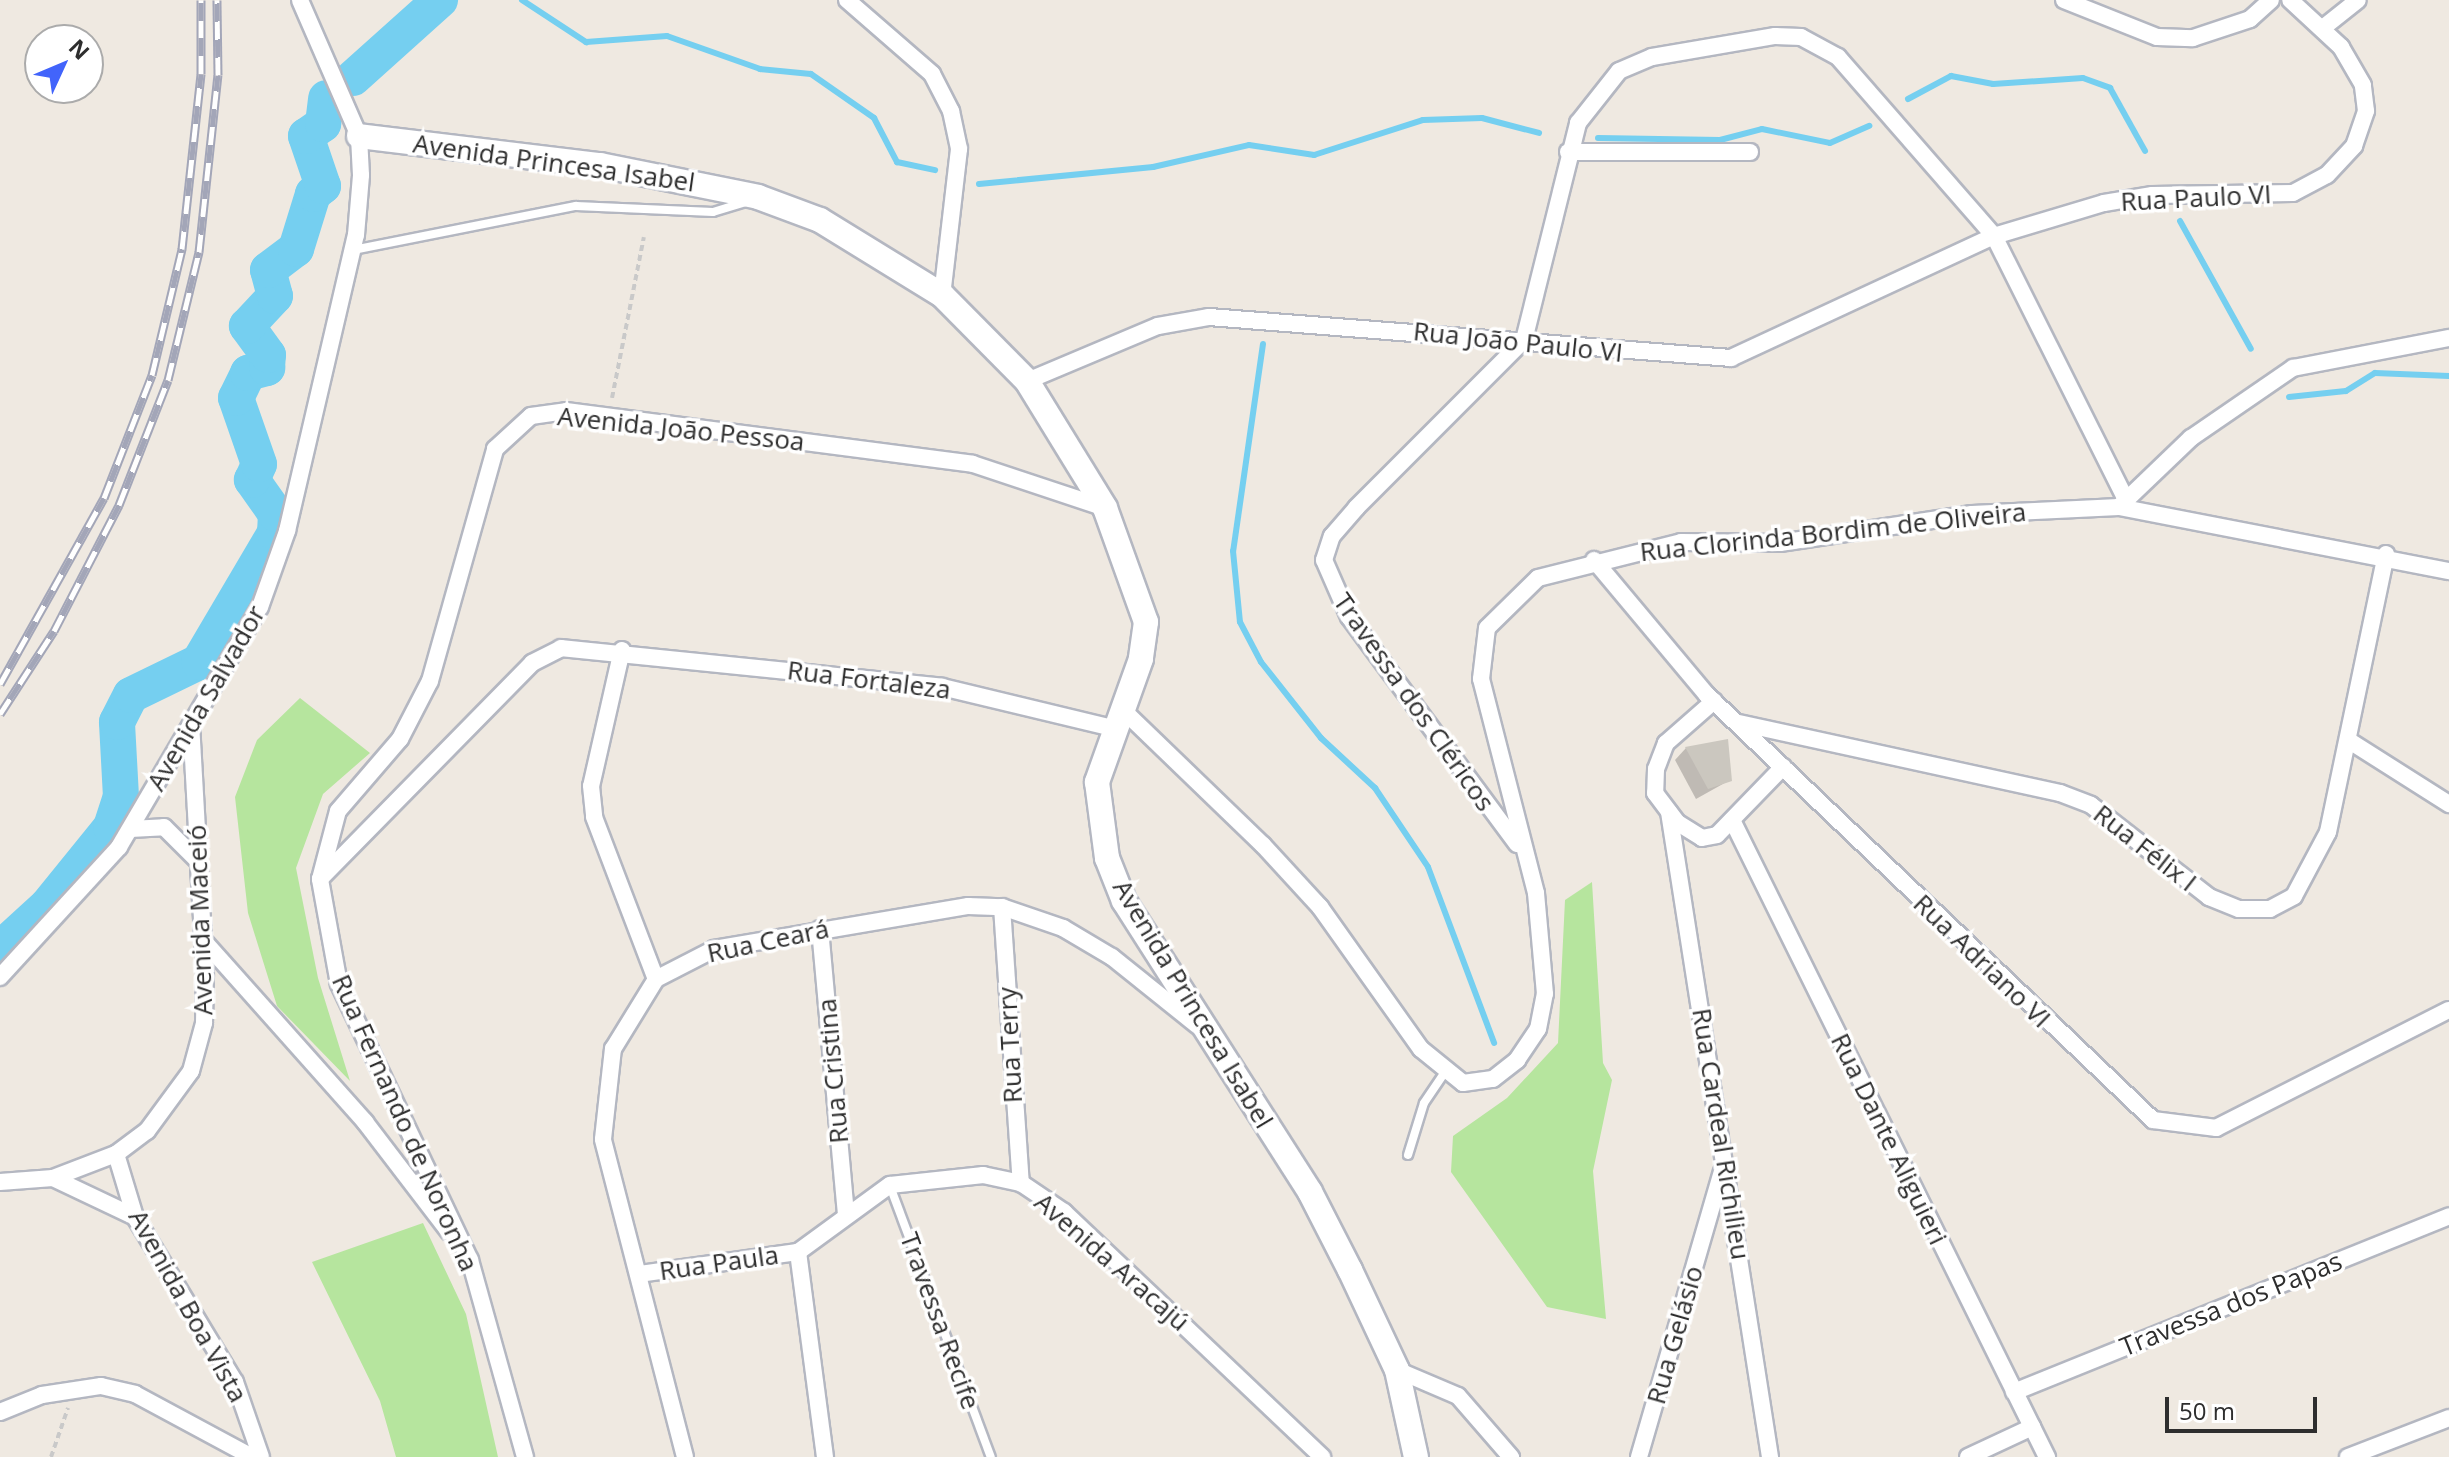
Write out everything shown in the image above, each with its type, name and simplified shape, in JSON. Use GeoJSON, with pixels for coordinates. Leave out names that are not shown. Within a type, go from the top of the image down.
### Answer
{"type":"FeatureCollection","features":[{"type":"Feature","properties":{"kind":"street"},"geometry":{"type":"LineString","coordinates":[[300,0],[359,136]]}},
{"type":"Feature","properties":{"kind":"street"},"geometry":{"type":"LineString","coordinates":[[847,0],[932,74],[951,111],[959,149],[942,295]]}},
{"type":"Feature","properties":{"kind":"street"},"geometry":{"type":"LineString","coordinates":[[2064,0],[2157,37],[2193,38],[2250,19],[2271,0]]}},
{"type":"Feature","properties":{"kind":"street","name":"Rua Paulo VI"},"geometry":{"type":"LineString","coordinates":[[1994,236],[2104,203],[2152,195],[2293,193],[2327,175],[2354,146],[2366,111],[2353,65],[2324,27],[2290,0]]}},
{"type":"Feature","properties":{"kind":"street"},"geometry":{"type":"LineString","coordinates":[[2324,27],[2358,0]]}},
{"type":"Feature","properties":{"kind":"street"},"geometry":{"type":"LineString","coordinates":[[1524,340],[1568,152],[1593,95],[1619,71],[1652,57],[1801,37],[1869,85],[1994,236],[2122,502],[2191,438],[2293,368],[2449,338]]}},
{"type":"Feature","properties":{"kind":"street","name":"Avenida Princesa Isabel"},"geometry":{"type":"LineString","coordinates":[[359,136],[614,167],[758,197],[820,220],[942,295],[1027,381],[1105,508],[1146,622],[1097,782],[1107,858],[1124,901],[1204,1031],[1310,1192],[1397,1370],[1416,1457]]}},
{"type":"Feature","properties":{"kind":"street","name":"Avenida Salvador"},"geometry":{"type":"LineString","coordinates":[[0,977],[103,870],[260,607],[287,531],[353,251],[359,136]]}},
{"type":"Feature","properties":{"kind":"street"},"geometry":{"type":"LineString","coordinates":[[1568,152],[1750,152]]}},
{"type":"Feature","properties":{"kind":"street","name":"Rua João Paulo VI"},"geometry":{"type":"LineString","coordinates":[[1027,381],[1158,326],[1209,317],[1524,340],[1688,360],[1731,358],[1994,236]]}},
{"type":"Feature","properties":{"kind":"street","name":"Travessa dos Cléricos"},"geometry":{"type":"LineString","coordinates":[[1520,849],[1349,617],[1324,560],[1332,536],[1356,508],[1524,340]]}},
{"type":"Feature","properties":{"kind":"street","name":"Avenida João Pessoa"},"geometry":{"type":"LineString","coordinates":[[320,879],[338,811],[400,739],[430,681],[495,449],[531,416],[608,416],[973,464],[1105,508]]}},
{"type":"Feature","properties":{"kind":"street","name":"Rua Clorinda Bordim de Oliveira"},"geometry":{"type":"LineString","coordinates":[[1444,1073],[1463,1083],[1493,1079],[1538,1029],[1544,951],[1481,679],[1487,628],[1538,578],[1594,560],[1681,542],[1780,543],[1972,514],[2122,502],[2386,554],[2449,571]]}},
{"type":"Feature","properties":{"kind":"street","name":"Rua Félix I"},"geometry":{"type":"LineString","coordinates":[[1737,723],[2060,793],[2091,805],[2209,897],[2239,909],[2270,909],[2294,896],[2313,871],[2348,740],[2386,554]]}},
{"type":"Feature","properties":{"kind":"street","name":"Rua Adriano VI"},"geometry":{"type":"LineString","coordinates":[[1594,560],[1714,701],[2153,1120],[2216,1128],[2449,1010]]}},
{"type":"Feature","properties":{"kind":"street","name":"Rua Fortaleza"},"geometry":{"type":"LineString","coordinates":[[320,879],[532,663],[561,648],[622,650],[942,687],[1118,719]]}},
{"type":"Feature","properties":{"kind":"street"},"geometry":{"type":"LineString","coordinates":[[622,650],[591,786],[594,817],[656,979],[613,1049],[603,1092],[603,1139],[685,1457]]}},
{"type":"Feature","properties":{"kind":"street","name":"Rua Cardeal Richilieu"},"geometry":{"type":"LineString","coordinates":[[1714,701],[1666,743],[1655,793],[1669,812],[1770,1457]]}},
{"type":"Feature","properties":{"kind":"street"},"geometry":{"type":"LineString","coordinates":[[1118,719],[1320,907],[1444,1073]]}},
{"type":"Feature","properties":{"kind":"street","name":"Avenida Maceió"},"geometry":{"type":"LineString","coordinates":[[0,1182],[53,1178],[116,1154],[163,1114],[191,1071],[204,1023],[203,940],[191,726]]}},
{"type":"Feature","properties":{"kind":"street"},"geometry":{"type":"LineString","coordinates":[[2348,740],[2449,804]]}},
{"type":"Feature","properties":{"kind":"street"},"geometry":{"type":"LineString","coordinates":[[1669,812],[1702,838],[1717,835],[1783,767]]}},
{"type":"Feature","properties":{"kind":"street","name":"Rua Dante Aliguieri"},"geometry":{"type":"LineString","coordinates":[[1732,820],[2047,1457]]}},
{"type":"Feature","properties":{"kind":"street"},"geometry":{"type":"LineString","coordinates":[[130,829],[164,827],[199,862]]}},
{"type":"Feature","properties":{"kind":"street","name":"Rua Fernando de Noronha"},"geometry":{"type":"LineString","coordinates":[[320,879],[322,921],[339,984],[470,1260],[525,1457]]}},
{"type":"Feature","properties":{"kind":"street","name":"Rua Ceará"},"geometry":{"type":"LineString","coordinates":[[656,979],[714,949],[820,929],[1002,907],[1063,928],[1112,957],[1204,1031]]}},
{"type":"Feature","properties":{"kind":"street","name":"Rua Terry"},"geometry":{"type":"LineString","coordinates":[[1002,907],[1021,1183]]}},
{"type":"Feature","properties":{"kind":"street","name":"Rua Cristina"},"geometry":{"type":"LineString","coordinates":[[820,929],[846,1213]]}},
{"type":"Feature","properties":{"kind":"street"},"geometry":{"type":"LineString","coordinates":[[203,940],[365,1122],[470,1260]]}},
{"type":"Feature","properties":{"kind":"street","name":"Avenida Boa Vista"},"geometry":{"type":"LineString","coordinates":[[116,1154],[135,1217],[235,1382],[261,1457]]}},
{"type":"Feature","properties":{"kind":"street","name":"Rua Gelásio"},"geometry":{"type":"LineString","coordinates":[[1639,1457],[1723,1167]]}},
{"type":"Feature","properties":{"kind":"street","name":"Avenida Aracajú"},"geometry":{"type":"LineString","coordinates":[[798,1252],[846,1213],[890,1185],[983,1175],[1021,1183],[1104,1247],[1322,1457]]}},
{"type":"Feature","properties":{"kind":"street"},"geometry":{"type":"LineString","coordinates":[[53,1178],[135,1217]]}},
{"type":"Feature","properties":{"kind":"street","name":"Travessa dos Papas"},"geometry":{"type":"LineString","coordinates":[[2014,1392],[2449,1216]]}},
{"type":"Feature","properties":{"kind":"street"},"geometry":{"type":"LineString","coordinates":[[798,1252],[825,1457]]}},
{"type":"Feature","properties":{"kind":"street","name":"Rua Paula"},"geometry":{"type":"LineString","coordinates":[[639,1274],[798,1252]]}},
{"type":"Feature","properties":{"kind":"street"},"geometry":{"type":"LineString","coordinates":[[1397,1370],[1458,1396],[1511,1457]]}},
{"type":"Feature","properties":{"kind":"street"},"geometry":{"type":"LineString","coordinates":[[0,1412],[76,1387],[135,1394],[252,1457]]}},
{"type":"Feature","properties":{"kind":"street"},"geometry":{"type":"LineString","coordinates":[[2348,1457],[2449,1418]]}},
{"type":"Feature","properties":{"kind":"street"},"geometry":{"type":"LineString","coordinates":[[1968,1457],[2032,1427]]}},
{"type":"Feature","properties":{"kind":"lane"},"geometry":{"type":"LineString","coordinates":[[353,251],[576,206],[713,212],[758,197]]}},
{"type":"Feature","properties":{"kind":"lane"},"geometry":{"type":"LineString","coordinates":[[1408,1155],[1424,1103],[1444,1073]]}},
{"type":"Feature","properties":{"kind":"lane","name":"Travessa Recife"},"geometry":{"type":"LineString","coordinates":[[890,1185],[991,1457]]}},
{"type":"Feature","properties":{"kind":"path"},"geometry":{"type":"LineString","coordinates":[[608,416],[644,237]]}},
{"type":"Feature","properties":{"kind":"path"},"geometry":{"type":"LineString","coordinates":[[51,1457],[76,1387]]}},
{"type":"Feature","properties":{"kind":"green space"},"geometry":{"type":"Polygon","coordinates":[[[300,698],[370,753],[323,794],[296,868],[318,978],[350,1081],[277,1006],[248,913],[235,797],[257,740],[300,698]]]}},
{"type":"Feature","properties":{"kind":"green space"},"geometry":{"type":"Polygon","coordinates":[[[1592,882],[1603,1063],[1612,1080],[1593,1171],[1606,1319],[1547,1307],[1451,1172],[1453,1136],[1507,1098],[1558,1043],[1565,900],[1592,882]]]}},
{"type":"Feature","properties":{"kind":"green space"},"geometry":{"type":"Polygon","coordinates":[[[423,1223],[466,1314],[498,1457],[396,1457],[380,1401],[312,1262],[423,1223]]]}},
{"type":"Feature","properties":{"kind":"building"},"geometry":{"type":"Polygon","coordinates":[[[1728,739],[1732,781],[1708,789],[1685,747],[1728,739]]]}},
{"type":"Feature","properties":{"kind":"waterway"},"geometry":{"type":"LineString","coordinates":[[353,78],[440,0]]}},
{"type":"Feature","properties":{"kind":"waterway"},"geometry":{"type":"LineString","coordinates":[[522,0],[586,42],[667,36],[760,69],[811,74],[874,118],[897,162],[935,170]]}},
{"type":"Feature","properties":{"kind":"waterway"},"geometry":{"type":"LineString","coordinates":[[1908,99],[1951,76],[1993,84],[2083,78],[2110,88],[2145,151]]}},
{"type":"Feature","properties":{"kind":"waterway"},"geometry":{"type":"LineString","coordinates":[[0,949],[47,906],[111,827],[121,797],[117,722],[131,695],[199,662],[275,533],[276,514],[252,480],[259,464],[236,398],[248,373],[267,368],[268,355],[247,326],[275,296],[268,270],[296,249],[313,194],[323,186],[306,136],[323,124],[326,98]]}},
{"type":"Feature","properties":{"kind":"waterway"},"geometry":{"type":"LineString","coordinates":[[979,184],[1153,167],[1249,145],[1314,155],[1423,120],[1482,118],[1539,133]]}},
{"type":"Feature","properties":{"kind":"waterway"},"geometry":{"type":"LineString","coordinates":[[1598,138],[1720,140],[1762,129],[1830,143],[1869,126]]}},
{"type":"Feature","properties":{"kind":"waterway"},"geometry":{"type":"LineString","coordinates":[[2180,221],[2251,349]]}},
{"type":"Feature","properties":{"kind":"waterway"},"geometry":{"type":"LineString","coordinates":[[1263,344],[1233,551],[1240,622],[1261,662],[1321,738],[1375,788],[1428,867],[1494,1043]]}},
{"type":"Feature","properties":{"kind":"waterway"},"geometry":{"type":"LineString","coordinates":[[2289,397],[2346,391],[2375,373],[2449,376]]}},
{"type":"Feature","properties":{"kind":"railway"},"geometry":{"type":"LineString","coordinates":[[0,684],[104,498],[152,375],[182,249],[201,74],[201,0]]}},
{"type":"Feature","properties":{"kind":"railway"},"geometry":{"type":"LineString","coordinates":[[0,714],[54,631],[119,505],[168,380],[199,252],[218,75],[217,0]]}}]}
